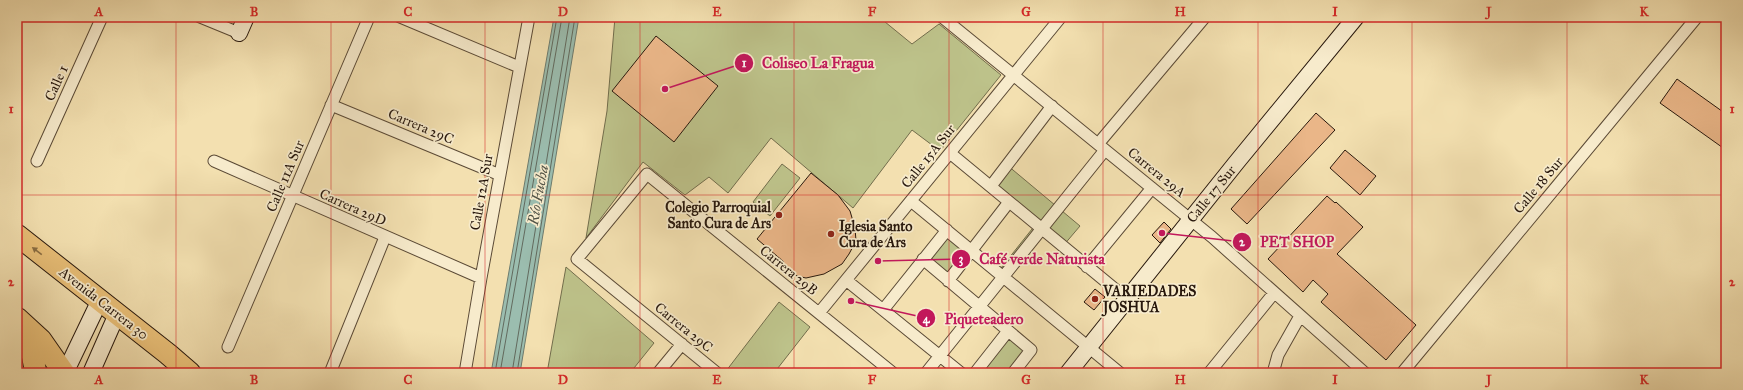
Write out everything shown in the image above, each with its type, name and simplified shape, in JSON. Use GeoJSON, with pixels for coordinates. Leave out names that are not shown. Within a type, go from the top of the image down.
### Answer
{"type":"FeatureCollection","features":[{"type":"Feature","properties":{"kind":"highway","name":"Avenida Carrera 30"},"geometry":{"type":"LineString","coordinates":[[17,236],[118,314],[190,373]]}},
{"type":"Feature","properties":{"kind":"highway"},"geometry":{"type":"LineString","coordinates":[[17,318],[41,340],[70,371]]}},
{"type":"Feature","properties":{"kind":"highway"},"geometry":{"type":"LineString","coordinates":[[17,323],[32,354],[36,373]]}},
{"type":"Feature","properties":{"kind":"street","name":"Calle 1"},"geometry":{"type":"LineString","coordinates":[[37,161],[102,17]]}},
{"type":"Feature","properties":{"kind":"street"},"geometry":{"type":"LineString","coordinates":[[200,17],[239,34],[246,17]]}},
{"type":"Feature","properties":{"kind":"street","name":"Calle 11A Sur"},"geometry":{"type":"LineString","coordinates":[[228,347],[369,17]]}},
{"type":"Feature","properties":{"kind":"street"},"geometry":{"type":"LineString","coordinates":[[400,17],[519,68]]}},
{"type":"Feature","properties":{"kind":"street","name":"Calle 12A Sur"},"geometry":{"type":"LineString","coordinates":[[465,373],[529,17]]}},
{"type":"Feature","properties":{"kind":"street","name":"Carrera 29A"},"geometry":{"type":"LineString","coordinates":[[942,17],[1191,219],[1365,373]]}},
{"type":"Feature","properties":{"kind":"street","name":"Calle 15A Sur"},"geometry":{"type":"LineString","coordinates":[[819,313],[1061,17]]}},
{"type":"Feature","properties":{"kind":"street"},"geometry":{"type":"LineString","coordinates":[[926,373],[1042,229],[1102,147],[1205,17]]}},
{"type":"Feature","properties":{"kind":"street","name":"Calle 17 Sur"},"geometry":{"type":"LineString","coordinates":[[1068,373],[1191,219],[1356,17]]}},
{"type":"Feature","properties":{"kind":"street","name":"Calle 18 Sur"},"geometry":{"type":"LineString","coordinates":[[1402,373],[1697,17]]}},
{"type":"Feature","properties":{"kind":"street","name":"Carrera 29C"},"geometry":{"type":"LineString","coordinates":[[331,105],[500,175]]}},
{"type":"Feature","properties":{"kind":"street"},"geometry":{"type":"LineString","coordinates":[[991,186],[1052,106]]}},
{"type":"Feature","properties":{"kind":"street"},"geometry":{"type":"LineString","coordinates":[[950,153],[1127,299]]}},
{"type":"Feature","properties":{"kind":"street","name":"Carrera 29D"},"geometry":{"type":"LineString","coordinates":[[214,160],[292,196],[481,278]]}},
{"type":"Feature","properties":{"kind":"street","name":"Carrera 29B"},"geometry":{"type":"LineString","coordinates":[[577,259],[647,174],[893,373]]}},
{"type":"Feature","properties":{"kind":"street"},"geometry":{"type":"LineString","coordinates":[[1088,267],[1152,188]]}},
{"type":"Feature","properties":{"kind":"street"},"geometry":{"type":"LineString","coordinates":[[911,201],[1120,373]]}},
{"type":"Feature","properties":{"kind":"street"},"geometry":{"type":"LineString","coordinates":[[948,280],[1010,202]]}},
{"type":"Feature","properties":{"kind":"street"},"geometry":{"type":"LineString","coordinates":[[883,310],[947,230]]}},
{"type":"Feature","properties":{"kind":"street"},"geometry":{"type":"LineString","coordinates":[[330,373],[385,237]]}},
{"type":"Feature","properties":{"kind":"street","name":"Carrera 29C"},"geometry":{"type":"LineString","coordinates":[[577,259],[717,373]]}},
{"type":"Feature","properties":{"kind":"street"},"geometry":{"type":"LineString","coordinates":[[923,259],[1031,350],[1013,373]]}},
{"type":"Feature","properties":{"kind":"street"},"geometry":{"type":"LineString","coordinates":[[846,280],[961,373]]}},
{"type":"Feature","properties":{"kind":"street"},"geometry":{"type":"LineString","coordinates":[[1209,373],[1274,293]]}},
{"type":"Feature","properties":{"kind":"street"},"geometry":{"type":"LineString","coordinates":[[70,371],[100,300]]}},
{"type":"Feature","properties":{"kind":"street"},"geometry":{"type":"LineString","coordinates":[[90,373],[118,314]]}},
{"type":"Feature","properties":{"kind":"street"},"geometry":{"type":"LineString","coordinates":[[1273,373],[1278,355],[1300,316]]}},
{"type":"Feature","properties":{"kind":"street"},"geometry":{"type":"LineString","coordinates":[[975,373],[1008,331]]}},
{"type":"Feature","properties":{"kind":"street"},"geometry":{"type":"LineString","coordinates":[[658,373],[682,344]]}},
{"type":"Feature","properties":{"kind":"green space"},"geometry":{"type":"Polygon","coordinates":[[[615,17],[879,17],[912,44],[939,24],[1001,75],[940,151],[912,130],[853,208],[771,138],[728,193],[709,177],[685,195],[643,162],[586,238],[607,111],[615,17]]]}},
{"type":"Feature","properties":{"kind":"green space"},"geometry":{"type":"Polygon","coordinates":[[[782,164],[800,178],[770,216],[753,202],[782,164]]]}},
{"type":"Feature","properties":{"kind":"green space"},"geometry":{"type":"Polygon","coordinates":[[[1007,165],[1080,226],[1063,246],[1043,235],[1010,276],[1001,268],[1036,224],[991,186],[1007,165]]]}},
{"type":"Feature","properties":{"kind":"green space"},"geometry":{"type":"Polygon","coordinates":[[[947,230],[972,250],[948,281],[923,259],[947,230]]]}},
{"type":"Feature","properties":{"kind":"green space"},"geometry":{"type":"Polygon","coordinates":[[[566,267],[654,343],[630,373],[547,373],[566,267]]]}},
{"type":"Feature","properties":{"kind":"green space"},"geometry":{"type":"Polygon","coordinates":[[[779,302],[810,327],[774,373],[729,373],[726,371],[779,302]]]}},
{"type":"Feature","properties":{"kind":"green space"},"geometry":{"type":"Polygon","coordinates":[[[1008,333],[1031,350],[1011,373],[976,373],[1008,333]]]}},
{"type":"Feature","properties":{"kind":"green space"},"geometry":{"type":"Polygon","coordinates":[[[17,340],[31,373],[17,373],[17,340]]]}},
{"type":"Feature","properties":{"kind":"water","name":"Río Fucha"},"geometry":{"type":"Polygon","coordinates":[[[554,17],[579,17],[520,373],[491,373],[554,17]]]}},
{"type":"Feature","properties":{"kind":"building"},"geometry":{"type":"Polygon","coordinates":[[[656,36],[718,86],[674,142],[612,91],[656,36]]]}},
{"type":"Feature","properties":{"kind":"building"},"geometry":{"type":"Polygon","coordinates":[[[1677,79],[1726,114],[1726,150],[1660,103],[1677,79]]]}},
{"type":"Feature","properties":{"kind":"building"},"geometry":{"type":"Polygon","coordinates":[[[1316,113],[1335,130],[1247,224],[1231,209],[1316,113]]]}},
{"type":"Feature","properties":{"kind":"building"},"geometry":{"type":"Polygon","coordinates":[[[1345,150],[1376,176],[1360,195],[1330,168],[1345,150]]]}},
{"type":"Feature","properties":{"kind":"building"},"geometry":{"type":"Polygon","coordinates":[[[811,173],[838,195],[850,211],[855,228],[856,241],[842,264],[824,274],[806,278],[797,276],[781,265],[784,262],[757,239],[811,173]]]}},
{"type":"Feature","properties":{"kind":"building"},"geometry":{"type":"Polygon","coordinates":[[[1327,196],[1335,203],[1336,202],[1363,227],[1337,254],[1416,325],[1386,360],[1321,302],[1328,294],[1313,280],[1303,292],[1268,259],[1327,196]]]}},
{"type":"Feature","properties":{"kind":"building"},"geometry":{"type":"Polygon","coordinates":[[[1164,222],[1171,229],[1160,243],[1152,235],[1164,222]]]}},
{"type":"Feature","properties":{"kind":"building","name":"VARIEDADES JOSHUA"},"geometry":{"type":"Polygon","coordinates":[[[1095,289],[1105,297],[1094,310],[1084,302],[1095,289]]]}},
{"type":"Feature","properties":{"kind":"place","name":"Coliseo La Fragua"},"geometry":{"type":"Point","coordinates":[665,89]}},
{"type":"Feature","properties":{"kind":"place","name":"Colegio Parroquial Santo Cura de Ars"},"geometry":{"type":"Point","coordinates":[779,215]}},
{"type":"Feature","properties":{"kind":"place","name":"PET SHOP"},"geometry":{"type":"Point","coordinates":[1162,233]}},
{"type":"Feature","properties":{"kind":"place","name":"Iglesia Santo Cura de Ars"},"geometry":{"type":"Point","coordinates":[831,234]}},
{"type":"Feature","properties":{"kind":"place","name":"Café verde Naturista"},"geometry":{"type":"Point","coordinates":[878,261]}},
{"type":"Feature","properties":{"kind":"place","name":"VARIEDADES JOSHUA"},"geometry":{"type":"Point","coordinates":[1095,299]}},
{"type":"Feature","properties":{"kind":"place","name":"Piqueteadero"},"geometry":{"type":"Point","coordinates":[851,301]}}]}
